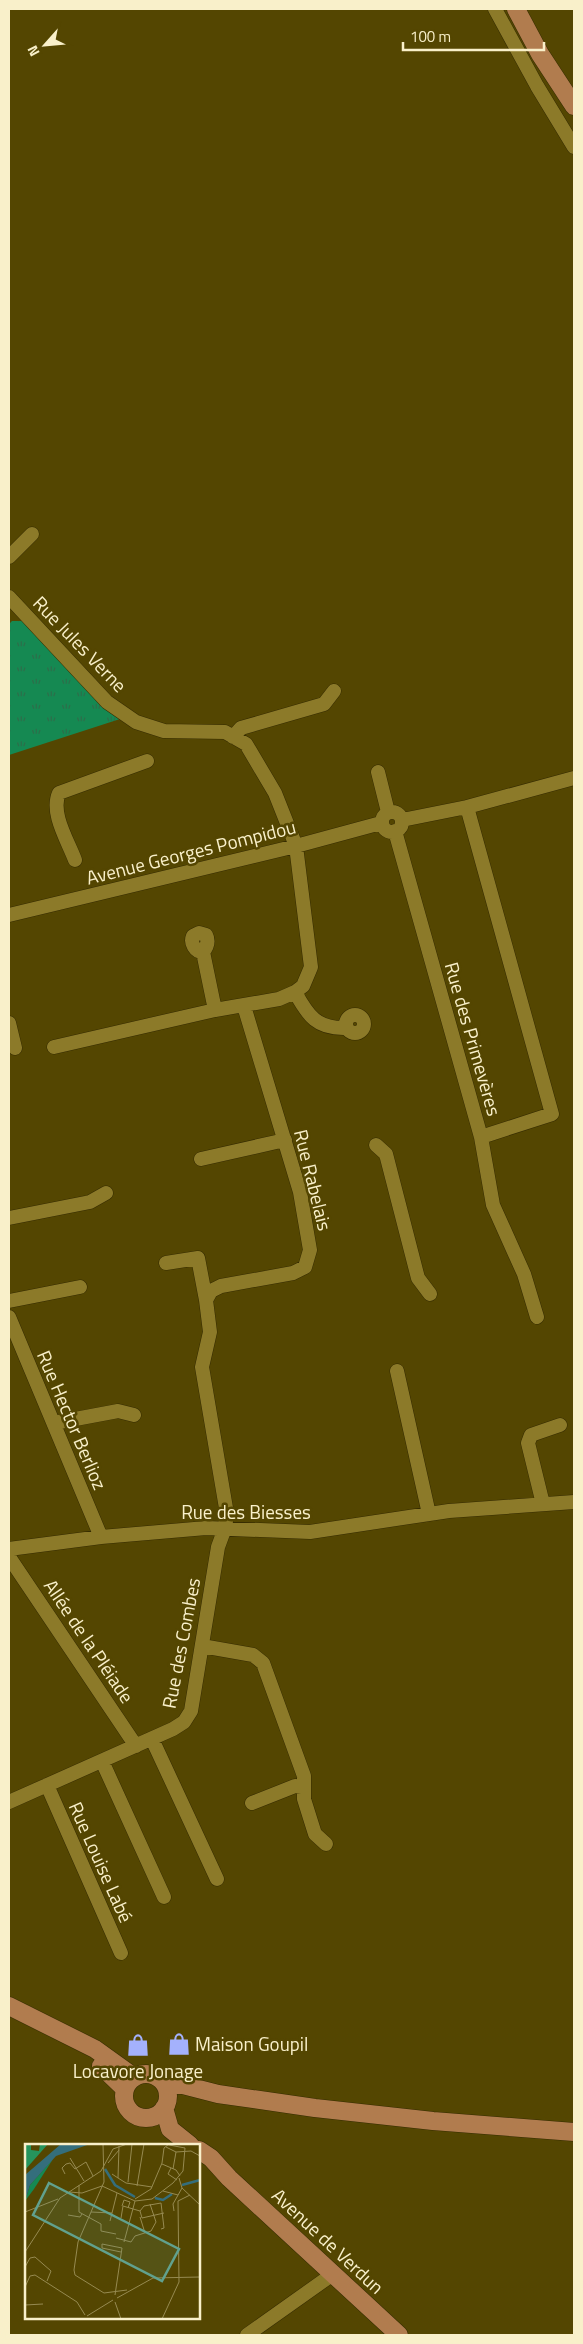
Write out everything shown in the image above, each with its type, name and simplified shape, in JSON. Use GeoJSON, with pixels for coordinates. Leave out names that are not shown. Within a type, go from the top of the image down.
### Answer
{"type":"FeatureCollection","features":[{"type":"Feature","properties":{"kind":"main road"},"geometry":{"type":"LineString","coordinates":[[516,9],[540,54],[574,106]]}},
{"type":"Feature","properties":{"kind":"main road"},"geometry":{"type":"LineString","coordinates":[[9,2006],[95,2049],[130,2083]]}},
{"type":"Feature","properties":{"kind":"main road"},"geometry":{"type":"LineString","coordinates":[[174,2144],[147,2118],[135,2114],[128,2108],[125,2099],[130,2083],[151,2074],[162,2080],[170,2129],[188,2144]]}},
{"type":"Feature","properties":{"kind":"main road"},"geometry":{"type":"LineString","coordinates":[[166,2097],[184,2093],[218,2094],[315,2108],[433,2121],[574,2132]]}},
{"type":"Feature","properties":{"kind":"main road"},"geometry":{"type":"LineString","coordinates":[[147,2118],[158,2114],[166,2097]]}},
{"type":"Feature","properties":{"kind":"main road","name":"Avenue de Verdun"},"geometry":{"type":"LineString","coordinates":[[200,2151],[211,2158],[229,2178],[399,2335]]}},
{"type":"Feature","properties":{"kind":"main road","name":"Avenue de Verdun"},"geometry":{"type":"LineString","coordinates":[[200,2160],[229,2178]]}},
{"type":"Feature","properties":{"kind":"street"},"geometry":{"type":"LineString","coordinates":[[495,9],[537,86],[574,147]]}},
{"type":"Feature","properties":{"kind":"street"},"geometry":{"type":"LineString","coordinates":[[9,557],[32,534]]}},
{"type":"Feature","properties":{"kind":"street","name":"Rue Jules Verne"},"geometry":{"type":"LineString","coordinates":[[12,607],[107,702],[136,722],[164,731],[226,732],[246,744],[275,794],[296,846],[311,967],[303,986],[296,992]]}},
{"type":"Feature","properties":{"kind":"street"},"geometry":{"type":"LineString","coordinates":[[233,737],[241,728],[324,704],[334,691]]}},
{"type":"Feature","properties":{"kind":"street"},"geometry":{"type":"LineString","coordinates":[[75,860],[57,813],[55,801],[59,793],[147,761]]}},
{"type":"Feature","properties":{"kind":"street"},"geometry":{"type":"LineString","coordinates":[[378,772],[386,830],[467,806],[574,778]]}},
{"type":"Feature","properties":{"kind":"street","name":"Rue des Primevères"},"geometry":{"type":"LineString","coordinates":[[398,826],[481,1137],[552,1114],[467,806]]}},
{"type":"Feature","properties":{"kind":"street","name":"Avenue Georges Pompidou"},"geometry":{"type":"LineString","coordinates":[[9,915],[296,846],[385,817]]}},
{"type":"Feature","properties":{"kind":"street"},"geometry":{"type":"LineString","coordinates":[[203,952],[216,1010]]}},
{"type":"Feature","properties":{"kind":"street"},"geometry":{"type":"LineString","coordinates":[[54,1047],[216,1010],[279,999],[296,992],[306,1012],[314,1019],[324,1026],[346,1028]]}},
{"type":"Feature","properties":{"kind":"street","name":"Rue Rabelais"},"geometry":{"type":"LineString","coordinates":[[206,1300],[211,1291],[221,1286],[293,1273],[305,1267],[309,1260],[310,1250],[300,1192],[244,1006]]}},
{"type":"Feature","properties":{"kind":"street"},"geometry":{"type":"LineString","coordinates":[[9,1023],[15,1048]]}},
{"type":"Feature","properties":{"kind":"street"},"geometry":{"type":"LineString","coordinates":[[481,1137],[493,1205],[524,1274],[537,1317]]}},
{"type":"Feature","properties":{"kind":"street"},"geometry":{"type":"LineString","coordinates":[[201,1158],[284,1140]]}},
{"type":"Feature","properties":{"kind":"street"},"geometry":{"type":"LineString","coordinates":[[376,1145],[386,1154],[415,1270],[418,1278],[430,1294]]}},
{"type":"Feature","properties":{"kind":"street"},"geometry":{"type":"LineString","coordinates":[[9,1218],[90,1202],[106,1193]]}},
{"type":"Feature","properties":{"kind":"street"},"geometry":{"type":"LineString","coordinates":[[166,1263],[198,1258],[210,1332],[202,1368],[227,1514],[225,1528]]}},
{"type":"Feature","properties":{"kind":"street"},"geometry":{"type":"LineString","coordinates":[[9,1300],[80,1288]]}},
{"type":"Feature","properties":{"kind":"street","name":"Rue Hector Berlioz"},"geometry":{"type":"LineString","coordinates":[[9,1317],[14,1342],[54,1423],[101,1537]]}},
{"type":"Feature","properties":{"kind":"street"},"geometry":{"type":"LineString","coordinates":[[397,1371],[429,1514]]}},
{"type":"Feature","properties":{"kind":"street"},"geometry":{"type":"LineString","coordinates":[[54,1423],[118,1411],[134,1415]]}},
{"type":"Feature","properties":{"kind":"street"},"geometry":{"type":"LineString","coordinates":[[543,1504],[528,1443],[531,1435],[560,1425]]}},
{"type":"Feature","properties":{"kind":"street","name":"Rue des Biesses"},"geometry":{"type":"LineString","coordinates":[[9,1549],[101,1537],[225,1528],[295,1533],[429,1514],[574,1502]]}},
{"type":"Feature","properties":{"kind":"street","name":"Rue des Combes"},"geometry":{"type":"LineString","coordinates":[[9,1802],[152,1739],[184,1722],[191,1711],[218,1546],[225,1528]]}},
{"type":"Feature","properties":{"kind":"street","name":"Allée de la Pléiade"},"geometry":{"type":"LineString","coordinates":[[9,1557],[136,1746]]}},
{"type":"Feature","properties":{"kind":"street"},"geometry":{"type":"LineString","coordinates":[[202,1646],[253,1655],[263,1663],[304,1776],[304,1799],[316,1834],[326,1844]]}},
{"type":"Feature","properties":{"kind":"street"},"geometry":{"type":"LineString","coordinates":[[152,1739],[217,1878]]}},
{"type":"Feature","properties":{"kind":"street"},"geometry":{"type":"LineString","coordinates":[[102,1761],[164,1897]]}},
{"type":"Feature","properties":{"kind":"street","name":"Rue Louise Labé"},"geometry":{"type":"LineString","coordinates":[[47,1785],[121,1953]]}},
{"type":"Feature","properties":{"kind":"street"},"geometry":{"type":"LineString","coordinates":[[252,1803],[295,1786],[304,1787]]}},
{"type":"Feature","properties":{"kind":"street"},"geometry":{"type":"LineString","coordinates":[[247,2335],[333,2274]]}},
{"type":"Feature","properties":{"kind":"green space"},"geometry":{"type":"Polygon","coordinates":[[[12,621],[25,621],[94,698],[120,719],[9,755],[9,624],[12,621]]]}},
{"type":"Feature","properties":{"kind":"place","name":"Maison Goupil"},"geometry":{"type":"Point","coordinates":[179,2044]}},
{"type":"Feature","properties":{"kind":"place","name":"Locavore Jonage"},"geometry":{"type":"Point","coordinates":[138,2045]}}]}
